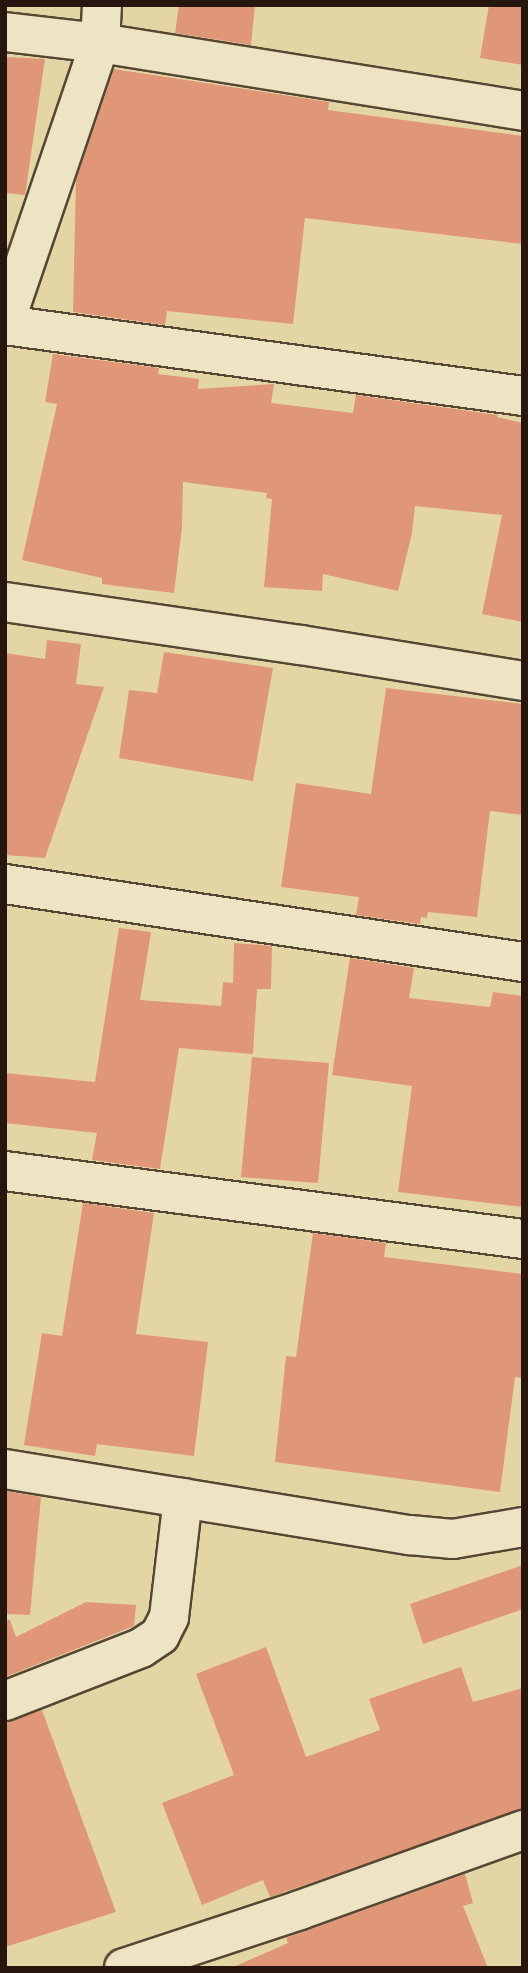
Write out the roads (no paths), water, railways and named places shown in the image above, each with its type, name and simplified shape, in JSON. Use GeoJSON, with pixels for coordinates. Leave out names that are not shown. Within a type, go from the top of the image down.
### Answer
{"type":"FeatureCollection","features":[{"type":"Feature","properties":{"kind":"street"},"geometry":{"type":"LineString","coordinates":[[102,5],[100,44],[5,323],[523,396]]}},
{"type":"Feature","properties":{"kind":"street"},"geometry":{"type":"LineString","coordinates":[[5,32],[100,44],[523,111]]}},
{"type":"Feature","properties":{"kind":"street"},"geometry":{"type":"LineString","coordinates":[[5,602],[301,645],[523,681]]}},
{"type":"Feature","properties":{"kind":"street"},"geometry":{"type":"LineString","coordinates":[[5,884],[523,962]]}},
{"type":"Feature","properties":{"kind":"street"},"geometry":{"type":"LineString","coordinates":[[5,1171],[523,1239]]}},
{"type":"Feature","properties":{"kind":"street"},"geometry":{"type":"LineString","coordinates":[[5,1469],[410,1535],[453,1539],[523,1527]]}},
{"type":"Feature","properties":{"kind":"street"},"geometry":{"type":"LineString","coordinates":[[5,1701],[141,1648],[160,1635],[169,1617],[183,1498]]}},
{"type":"Feature","properties":{"kind":"street"},"geometry":{"type":"LineString","coordinates":[[124,1968],[300,1910],[523,1830]]}}]}
